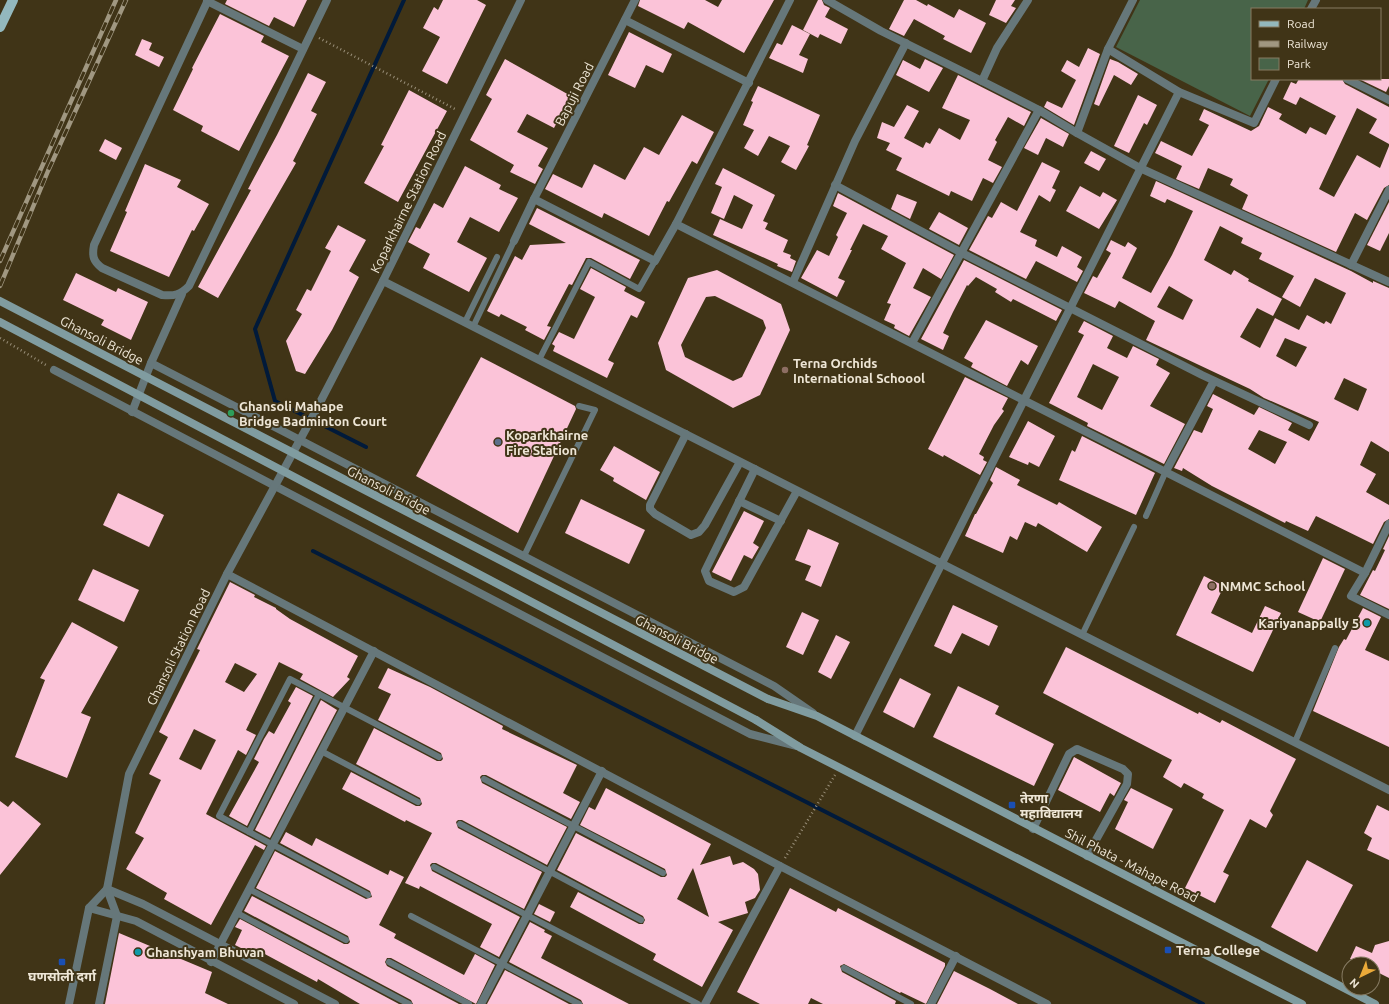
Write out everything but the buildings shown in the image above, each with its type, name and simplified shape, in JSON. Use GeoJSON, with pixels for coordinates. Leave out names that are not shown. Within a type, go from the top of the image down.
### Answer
{"type":"FeatureCollection","features":[{"type":"Feature","properties":{"kind":"main road"},"geometry":{"type":"LineString","coordinates":[[0,27],[13,0]]}},
{"type":"Feature","properties":{"kind":"main road","name":"Ghansoli Bridge"},"geometry":{"type":"LineString","coordinates":[[0,301],[768,699]]}},
{"type":"Feature","properties":{"kind":"main road"},"geometry":{"type":"LineString","coordinates":[[0,322],[756,720],[802,748],[1302,1004]]}},
{"type":"Feature","properties":{"kind":"main road","name":"Shil Phata - Mahape Road"},"geometry":{"type":"LineString","coordinates":[[768,699],[817,716],[1376,1004]]}},
{"type":"Feature","properties":{"kind":"street"},"geometry":{"type":"LineString","coordinates":[[132,412],[151,363],[182,294],[189,286],[328,0]]}},
{"type":"Feature","properties":{"kind":"street","name":"Koparkhairne Station Road"},"geometry":{"type":"LineString","coordinates":[[306,430],[383,281],[521,0]]}},
{"type":"Feature","properties":{"kind":"street","name":"Bapuji Road"},"geometry":{"type":"LineString","coordinates":[[514,241],[635,0]]}},
{"type":"Feature","properties":{"kind":"street"},"geometry":{"type":"LineString","coordinates":[[534,199],[655,261],[676,224],[749,83],[790,0]]}},
{"type":"Feature","properties":{"kind":"street"},"geometry":{"type":"LineString","coordinates":[[827,0],[906,43],[1039,110],[1140,168],[1389,282]]}},
{"type":"Feature","properties":{"kind":"street"},"geometry":{"type":"LineString","coordinates":[[982,81],[998,48],[1028,0]]}},
{"type":"Feature","properties":{"kind":"street"},"geometry":{"type":"LineString","coordinates":[[1077,133],[1108,49],[1133,0]]}},
{"type":"Feature","properties":{"kind":"street"},"geometry":{"type":"LineString","coordinates":[[182,294],[173,296],[162,295],[102,268],[96,263],[92,255],[94,245],[207,1],[303,50]]}},
{"type":"Feature","properties":{"kind":"street"},"geometry":{"type":"LineString","coordinates":[[625,20],[749,83]]}},
{"type":"Feature","properties":{"kind":"street"},"geometry":{"type":"LineString","coordinates":[[793,282],[855,141],[906,43]]}},
{"type":"Feature","properties":{"kind":"street"},"geometry":{"type":"LineString","coordinates":[[1108,49],[1179,92],[1254,123],[1276,80]]}},
{"type":"Feature","properties":{"kind":"street"},"geometry":{"type":"LineString","coordinates":[[1349,80],[1389,100]]}},
{"type":"Feature","properties":{"kind":"street"},"geometry":{"type":"LineString","coordinates":[[855,736],[1179,92]]}},
{"type":"Feature","properties":{"kind":"street"},"geometry":{"type":"LineString","coordinates":[[912,343],[1039,110]]}},
{"type":"Feature","properties":{"kind":"street"},"geometry":{"type":"LineString","coordinates":[[835,185],[962,253],[1214,380],[1309,425]]}},
{"type":"Feature","properties":{"kind":"street"},"geometry":{"type":"LineString","coordinates":[[1350,265],[1389,190]]}},
{"type":"Feature","properties":{"kind":"street"},"geometry":{"type":"LineString","coordinates":[[676,224],[1365,573]]}},
{"type":"Feature","properties":{"kind":"street"},"geometry":{"type":"LineString","coordinates":[[383,281],[1389,790]]}},
{"type":"Feature","properties":{"kind":"street"},"geometry":{"type":"LineString","coordinates":[[151,363],[774,686],[817,716]]}},
{"type":"Feature","properties":{"kind":"street"},"geometry":{"type":"LineString","coordinates":[[54,370],[750,734],[802,748]]}},
{"type":"Feature","properties":{"kind":"street"},"geometry":{"type":"LineString","coordinates":[[1166,471],[1214,380]]}},
{"type":"Feature","properties":{"kind":"street","name":"Ghansoli Station Road"},"geometry":{"type":"LineString","coordinates":[[107,889],[129,774],[227,574],[306,430]]}},
{"type":"Feature","properties":{"kind":"street"},"geometry":{"type":"LineString","coordinates":[[686,434],[650,505],[650,510],[691,535],[699,532],[705,525],[740,462]]}},
{"type":"Feature","properties":{"kind":"street"},"geometry":{"type":"LineString","coordinates":[[755,469],[705,571],[709,581],[734,592],[744,587],[797,491]]}},
{"type":"Feature","properties":{"kind":"street"},"geometry":{"type":"LineString","coordinates":[[739,501],[781,521]]}},
{"type":"Feature","properties":{"kind":"street"},"geometry":{"type":"LineString","coordinates":[[1389,524],[1365,573],[1351,596],[1389,615]]}},
{"type":"Feature","properties":{"kind":"street"},"geometry":{"type":"LineString","coordinates":[[227,574],[780,866],[1048,1004]]}},
{"type":"Feature","properties":{"kind":"street"},"geometry":{"type":"LineString","coordinates":[[211,962],[374,651]]}},
{"type":"Feature","properties":{"kind":"street"},"geometry":{"type":"LineString","coordinates":[[1033,828],[1069,754],[1077,749],[1123,769],[1128,774],[1127,784],[1087,856]]}},
{"type":"Feature","properties":{"kind":"street"},"geometry":{"type":"LineString","coordinates":[[481,1004],[602,771]]}},
{"type":"Feature","properties":{"kind":"street"},"geometry":{"type":"LineString","coordinates":[[705,1004],[780,866]]}},
{"type":"Feature","properties":{"kind":"street"},"geometry":{"type":"LineString","coordinates":[[69,1004],[89,908],[107,889]]}},
{"type":"Feature","properties":{"kind":"street"},"geometry":{"type":"LineString","coordinates":[[99,1004],[117,916],[107,889]]}},
{"type":"Feature","properties":{"kind":"street"},"geometry":{"type":"LineString","coordinates":[[107,889],[143,904],[336,1004]]}},
{"type":"Feature","properties":{"kind":"street"},"geometry":{"type":"LineString","coordinates":[[89,908],[136,921],[211,962],[294,1004]]}},
{"type":"Feature","properties":{"kind":"street"},"geometry":{"type":"LineString","coordinates":[[931,1004],[956,956]]}},
{"type":"Feature","properties":{"kind":"lane"},"geometry":{"type":"LineString","coordinates":[[473,327],[514,241]]}},
{"type":"Feature","properties":{"kind":"lane"},"geometry":{"type":"LineString","coordinates":[[465,322],[497,257]]}},
{"type":"Feature","properties":{"kind":"lane"},"geometry":{"type":"LineString","coordinates":[[540,360],[589,262],[639,289],[655,261]]}},
{"type":"Feature","properties":{"kind":"lane"},"geometry":{"type":"LineString","coordinates":[[524,556],[595,410],[579,406]]}},
{"type":"Feature","properties":{"kind":"lane"},"geometry":{"type":"LineString","coordinates":[[1146,516],[1166,471]]}},
{"type":"Feature","properties":{"kind":"lane"},"geometry":{"type":"LineString","coordinates":[[1082,635],[1134,527]]}},
{"type":"Feature","properties":{"kind":"lane"},"geometry":{"type":"LineString","coordinates":[[1295,742],[1335,648]]}},
{"type":"Feature","properties":{"kind":"lane"},"geometry":{"type":"LineString","coordinates":[[368,895],[219,816],[290,679],[439,757]]}},
{"type":"Feature","properties":{"kind":"lane"},"geometry":{"type":"LineString","coordinates":[[249,832],[319,694]]}},
{"type":"Feature","properties":{"kind":"lane"},"geometry":{"type":"LineString","coordinates":[[321,751],[418,802]]}},
{"type":"Feature","properties":{"kind":"lane"},"geometry":{"type":"LineString","coordinates":[[484,779],[663,873]]}},
{"type":"Feature","properties":{"kind":"lane"},"geometry":{"type":"LineString","coordinates":[[460,824],[641,920]]}},
{"type":"Feature","properties":{"kind":"lane"},"geometry":{"type":"LineString","coordinates":[[434,867],[698,1004]]}},
{"type":"Feature","properties":{"kind":"lane"},"geometry":{"type":"LineString","coordinates":[[249,889],[346,940]]}},
{"type":"Feature","properties":{"kind":"lane"},"geometry":{"type":"LineString","coordinates":[[237,913],[409,1004]]}},
{"type":"Feature","properties":{"kind":"lane"},"geometry":{"type":"LineString","coordinates":[[411,916],[579,1004]]}},
{"type":"Feature","properties":{"kind":"lane"},"geometry":{"type":"LineString","coordinates":[[389,962],[468,1004]]}},
{"type":"Feature","properties":{"kind":"lane"},"geometry":{"type":"LineString","coordinates":[[844,968],[911,1004]]}},
{"type":"Feature","properties":{"kind":"path"},"geometry":{"type":"LineString","coordinates":[[311,34],[464,114]]}},
{"type":"Feature","properties":{"kind":"path"},"geometry":{"type":"LineString","coordinates":[[0,338],[11,343],[54,370]]}},
{"type":"Feature","properties":{"kind":"path"},"geometry":{"type":"LineString","coordinates":[[780,866],[840,767]]}},
{"type":"Feature","properties":{"kind":"green space"},"geometry":{"type":"Polygon","coordinates":[[[1140,0],[1308,0],[1304,8],[1251,8],[1251,80],[1268,80],[1250,116],[1116,47],[1140,0]]]}},
{"type":"Feature","properties":{"kind":"waterway"},"geometry":{"type":"LineString","coordinates":[[366,447],[275,401],[255,329],[404,0]]}},
{"type":"Feature","properties":{"kind":"waterway"},"geometry":{"type":"LineString","coordinates":[[313,551],[1203,1004]]}},
{"type":"Feature","properties":{"kind":"railway"},"geometry":{"type":"LineString","coordinates":[[0,261],[116,0]]}},
{"type":"Feature","properties":{"kind":"railway"},"geometry":{"type":"LineString","coordinates":[[0,286],[48,171],[126,0]]}},
{"type":"Feature","properties":{"kind":"place","name":"Terna Orchids International Schoool"},"geometry":{"type":"Point","coordinates":[785,370]}},
{"type":"Feature","properties":{"kind":"place","name":"Ghansoli Mahape Bridge Badminton Court"},"geometry":{"type":"Point","coordinates":[231,413]}},
{"type":"Feature","properties":{"kind":"place","name":"Koparkhairne Fire Station"},"geometry":{"type":"Point","coordinates":[498,442]}},
{"type":"Feature","properties":{"kind":"place","name":"NMMC School"},"geometry":{"type":"Point","coordinates":[1212,586]}},
{"type":"Feature","properties":{"kind":"place","name":"Kariyanappally 5"},"geometry":{"type":"Point","coordinates":[1367,623]}},
{"type":"Feature","properties":{"kind":"place","name":"तेरणा महाविद्यालय"},"geometry":{"type":"Point","coordinates":[1012,805]}},
{"type":"Feature","properties":{"kind":"place","name":"Terna College"},"geometry":{"type":"Point","coordinates":[1168,950]}},
{"type":"Feature","properties":{"kind":"place","name":"Ghanshyam Bhuvan"},"geometry":{"type":"Point","coordinates":[138,952]}},
{"type":"Feature","properties":{"kind":"place","name":"घणसोली दर्गा"},"geometry":{"type":"Point","coordinates":[62,962]}}]}
